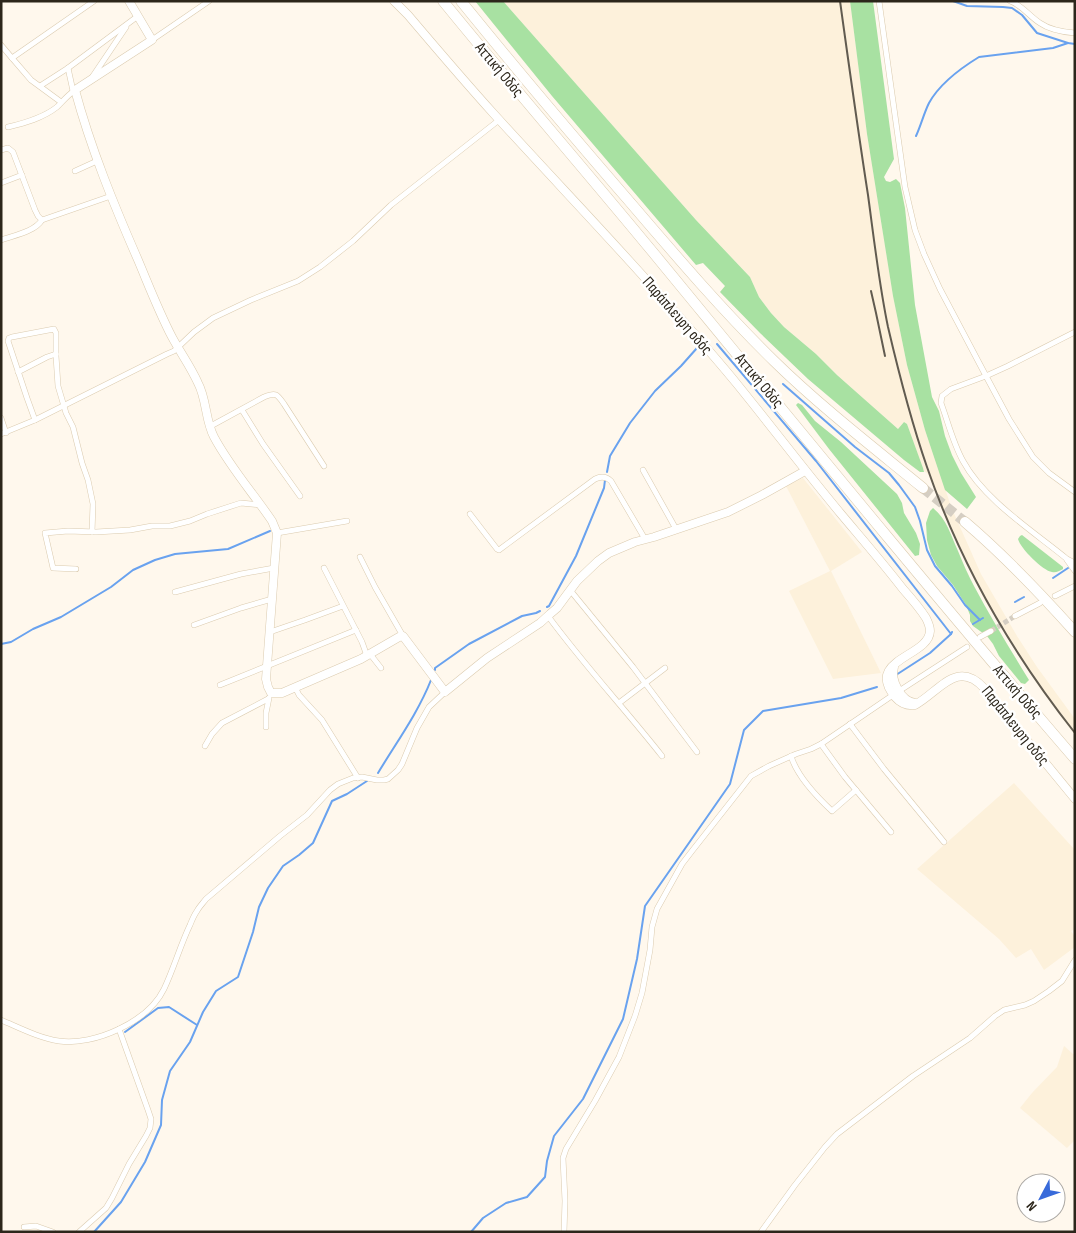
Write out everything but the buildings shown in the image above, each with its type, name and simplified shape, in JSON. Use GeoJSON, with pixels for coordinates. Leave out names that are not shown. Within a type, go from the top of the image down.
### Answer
{"type":"FeatureCollection","features":[{"type":"Feature","properties":{"kind":"highway","name":"Αττική Οδός"},"geometry":{"type":"LineString","coordinates":[[443,1],[499,70],[612,202],[966,632],[1075,759]]}},
{"type":"Feature","properties":{"kind":"highway","name":"Αττική Οδός"},"geometry":{"type":"LineString","coordinates":[[461,1],[580,144],[722,309],[796,381],[923,488]]}},
{"type":"Feature","properties":{"kind":"highway"},"geometry":{"type":"LineString","coordinates":[[965,522],[988,541],[1028,580],[1075,632]]}},
{"type":"Feature","properties":{"kind":"street"},"geometry":{"type":"LineString","coordinates":[[12,58],[94,1]]}},
{"type":"Feature","properties":{"kind":"street"},"geometry":{"type":"LineString","coordinates":[[129,1],[152,40]]}},
{"type":"Feature","properties":{"kind":"street"},"geometry":{"type":"LineString","coordinates":[[8,127],[30,121],[49,112],[74,91],[209,1]]}},
{"type":"Feature","properties":{"kind":"street","name":"Παράπλευρη οδός"},"geometry":{"type":"LineString","coordinates":[[394,1],[499,120],[666,302],[737,384],[805,471],[890,571],[927,620],[930,627],[928,638],[920,646],[896,662],[892,673],[896,693],[909,702],[915,703],[922,701],[954,677],[967,676],[976,680],[1075,799]]}},
{"type":"Feature","properties":{"kind":"street"},"geometry":{"type":"LineString","coordinates":[[879,1],[905,188],[915,230],[924,254],[940,289],[1009,419],[1033,456],[1049,473],[1075,492]]}},
{"type":"Feature","properties":{"kind":"street"},"geometry":{"type":"LineString","coordinates":[[1010,1],[1022,7],[1051,30],[1075,33]]}},
{"type":"Feature","properties":{"kind":"street"},"geometry":{"type":"LineString","coordinates":[[40,86],[68,68],[138,16]]}},
{"type":"Feature","properties":{"kind":"street"},"geometry":{"type":"LineString","coordinates":[[90,80],[130,22]]}},
{"type":"Feature","properties":{"kind":"street"},"geometry":{"type":"LineString","coordinates":[[1,44],[31,80],[61,102]]}},
{"type":"Feature","properties":{"kind":"street"},"geometry":{"type":"LineString","coordinates":[[68,68],[97,161],[111,196],[153,296],[172,336],[200,386],[209,428],[272,521],[277,533],[266,679],[270,696],[266,728]]}},
{"type":"Feature","properties":{"kind":"street"},"geometry":{"type":"LineString","coordinates":[[1,418],[4,433],[35,420],[174,351],[213,318],[298,281],[320,268],[353,241],[391,205],[499,120]]}},
{"type":"Feature","properties":{"kind":"street"},"geometry":{"type":"LineString","coordinates":[[1,150],[11,149],[35,210],[42,220]]}},
{"type":"Feature","properties":{"kind":"street"},"geometry":{"type":"LineString","coordinates":[[75,171],[97,161]]}},
{"type":"Feature","properties":{"kind":"street"},"geometry":{"type":"LineString","coordinates":[[1,183],[22,175]]}},
{"type":"Feature","properties":{"kind":"street"},"geometry":{"type":"LineString","coordinates":[[1,240],[30,230],[42,220],[111,196]]}},
{"type":"Feature","properties":{"kind":"street"},"geometry":{"type":"LineString","coordinates":[[35,420],[8,338],[54,328],[56,333],[58,386],[73,428],[88,480],[93,504],[92,532]]}},
{"type":"Feature","properties":{"kind":"street"},"geometry":{"type":"LineString","coordinates":[[1075,332],[1015,363],[986,376],[951,388],[942,396],[941,403],[957,448],[970,472],[984,489],[1067,560],[1075,571]]}},
{"type":"Feature","properties":{"kind":"street"},"geometry":{"type":"LineString","coordinates":[[18,372],[56,354]]}},
{"type":"Feature","properties":{"kind":"street"},"geometry":{"type":"LineString","coordinates":[[209,428],[275,394],[279,396],[324,466]]}},
{"type":"Feature","properties":{"kind":"street"},"geometry":{"type":"LineString","coordinates":[[60,395],[72,401]]}},
{"type":"Feature","properties":{"kind":"street"},"geometry":{"type":"LineString","coordinates":[[242,410],[263,444],[300,496]]}},
{"type":"Feature","properties":{"kind":"street"},"geometry":{"type":"LineString","coordinates":[[643,470],[676,529]]}},
{"type":"Feature","properties":{"kind":"street"},"geometry":{"type":"LineString","coordinates":[[1,1020],[46,1039],[74,1041],[105,1035],[119,1029],[141,1015],[161,995],[196,911],[206,899],[307,815],[330,790],[344,781],[353,778],[388,779],[402,764],[417,728],[429,707],[487,658],[548,616],[557,608],[577,580],[589,569],[609,553],[619,548],[728,512],[805,471]]}},
{"type":"Feature","properties":{"kind":"street"},"geometry":{"type":"LineString","coordinates":[[470,514],[499,550],[596,479],[604,477],[610,481],[645,539]]}},
{"type":"Feature","properties":{"kind":"street"},"geometry":{"type":"LineString","coordinates":[[76,569],[53,568],[46,533],[130,530],[152,526],[170,526],[240,503],[261,505]]}},
{"type":"Feature","properties":{"kind":"street"},"geometry":{"type":"LineString","coordinates":[[277,533],[346,522]]}},
{"type":"Feature","properties":{"kind":"street"},"geometry":{"type":"LineString","coordinates":[[360,557],[403,636],[445,692]]}},
{"type":"Feature","properties":{"kind":"street"},"geometry":{"type":"LineString","coordinates":[[1067,560],[1075,563]]}},
{"type":"Feature","properties":{"kind":"street"},"geometry":{"type":"LineString","coordinates":[[175,592],[241,574],[274,568]]}},
{"type":"Feature","properties":{"kind":"street"},"geometry":{"type":"LineString","coordinates":[[324,568],[368,655],[381,668]]}},
{"type":"Feature","properties":{"kind":"street"},"geometry":{"type":"LineString","coordinates":[[1055,596],[1075,586]]}},
{"type":"Feature","properties":{"kind":"street"},"geometry":{"type":"LineString","coordinates":[[570,590],[645,683],[697,752]]}},
{"type":"Feature","properties":{"kind":"street"},"geometry":{"type":"LineString","coordinates":[[194,625],[272,599]]}},
{"type":"Feature","properties":{"kind":"street"},"geometry":{"type":"LineString","coordinates":[[1015,616],[1040,603]]}},
{"type":"Feature","properties":{"kind":"street"},"geometry":{"type":"LineString","coordinates":[[270,632],[343,606]]}},
{"type":"Feature","properties":{"kind":"street"},"geometry":{"type":"LineString","coordinates":[[548,616],[578,656],[662,756]]}},
{"type":"Feature","properties":{"kind":"street"},"geometry":{"type":"LineString","coordinates":[[220,685],[356,630]]}},
{"type":"Feature","properties":{"kind":"street"},"geometry":{"type":"LineString","coordinates":[[980,637],[992,631]]}},
{"type":"Feature","properties":{"kind":"street"},"geometry":{"type":"LineString","coordinates":[[205,746],[212,734],[222,723],[270,696],[282,693],[368,655],[403,636]]}},
{"type":"Feature","properties":{"kind":"street"},"geometry":{"type":"LineString","coordinates":[[564,1232],[563,1158],[566,1149],[595,1101],[618,1057],[635,1016],[642,993],[652,927],[657,909],[687,857],[744,783],[756,773],[820,744],[967,647]]}},
{"type":"Feature","properties":{"kind":"street"},"geometry":{"type":"LineString","coordinates":[[619,703],[665,668]]}},
{"type":"Feature","properties":{"kind":"street"},"geometry":{"type":"LineString","coordinates":[[295,687],[299,695],[322,720],[358,778]]}},
{"type":"Feature","properties":{"kind":"street"},"geometry":{"type":"LineString","coordinates":[[850,724],[944,842]]}},
{"type":"Feature","properties":{"kind":"street"},"geometry":{"type":"LineString","coordinates":[[820,744],[891,832]]}},
{"type":"Feature","properties":{"kind":"street"},"geometry":{"type":"LineString","coordinates":[[791,756],[802,777],[832,811],[856,790]]}},
{"type":"Feature","properties":{"kind":"street"},"geometry":{"type":"LineString","coordinates":[[761,1232],[794,1185],[837,1134],[913,1076],[970,1038],[995,1016],[1004,1010],[1034,1001],[1049,991],[1062,981],[1075,960]]}},
{"type":"Feature","properties":{"kind":"street"},"geometry":{"type":"LineString","coordinates":[[79,1232],[106,1208],[150,1128],[151,1119],[119,1029]]}},
{"type":"Feature","properties":{"kind":"street"},"geometry":{"type":"LineString","coordinates":[[24,1226],[36,1226],[52,1232]]}},
{"type":"Feature","properties":{"kind":"shaded area"},"geometry":{"type":"Polygon","coordinates":[[[503,1],[850,1],[867,134],[893,296],[907,365],[925,430],[952,509],[981,574],[1037,667],[1075,719],[1075,735],[1021,660],[985,601],[946,519],[928,474],[924,471],[907,424],[904,422],[898,429],[784,327],[759,297],[750,277],[696,220],[503,1]]]}},
{"type":"Feature","properties":{"kind":"shaded area"},"geometry":{"type":"Polygon","coordinates":[[[803,478],[862,552],[831,571],[881,673],[833,679],[789,591],[830,571],[786,486],[803,478]]]}},
{"type":"Feature","properties":{"kind":"shaded area"},"geometry":{"type":"Polygon","coordinates":[[[1014,783],[1075,850],[1075,929],[1071,931],[1075,937],[1075,947],[1044,970],[1031,949],[1016,958],[999,939],[917,869],[1014,783]]]}},
{"type":"Feature","properties":{"kind":"shaded area"},"geometry":{"type":"Polygon","coordinates":[[[1064,1046],[1075,1054],[1075,1140],[1067,1148],[1020,1108],[1057,1067],[1064,1046]]]}},
{"type":"Feature","properties":{"kind":"green space"},"geometry":{"type":"Polygon","coordinates":[[[475,1],[503,1],[696,220],[750,277],[759,297],[784,327],[898,429],[904,422],[907,424],[924,472],[920,472],[904,460],[808,379],[720,292],[725,286],[703,263],[696,265],[552,96],[475,1]]]}},
{"type":"Feature","properties":{"kind":"green space"},"geometry":{"type":"Polygon","coordinates":[[[850,1],[873,1],[894,159],[884,177],[886,181],[890,182],[896,179],[900,183],[905,208],[915,305],[932,397],[939,411],[952,455],[976,497],[967,509],[945,490],[925,430],[907,365],[893,296],[867,134],[850,1]]]}},
{"type":"Feature","properties":{"kind":"green space"},"geometry":{"type":"Polygon","coordinates":[[[798,403],[802,405],[815,421],[841,442],[897,494],[902,503],[904,513],[920,544],[919,555],[915,556],[829,449],[796,405],[798,403]]]}},
{"type":"Feature","properties":{"kind":"green space"},"geometry":{"type":"Polygon","coordinates":[[[933,508],[945,522],[974,586],[1029,680],[1025,684],[1021,683],[999,656],[987,636],[973,626],[966,605],[931,555],[927,540],[926,523],[933,508]]]}},
{"type":"Feature","properties":{"kind":"green space"},"geometry":{"type":"Polygon","coordinates":[[[1022,535],[1063,567],[1063,569],[1052,572],[1038,563],[1020,543],[1018,539],[1022,535]]]}},
{"type":"Feature","properties":{"kind":"waterway"},"geometry":{"type":"LineString","coordinates":[[953,1],[967,6],[1012,8],[1022,15],[1037,33],[1075,44]]}},
{"type":"Feature","properties":{"kind":"waterway"},"geometry":{"type":"LineString","coordinates":[[916,136],[929,103],[939,89],[958,71],[979,57],[1053,48],[1068,43]]}},
{"type":"Feature","properties":{"kind":"waterway"},"geometry":{"type":"LineString","coordinates":[[717,344],[816,461],[951,634],[952,632]]}},
{"type":"Feature","properties":{"kind":"waterway"},"geometry":{"type":"LineString","coordinates":[[607,472],[610,456],[630,423],[655,391],[697,348]]}},
{"type":"Feature","properties":{"kind":"waterway"},"geometry":{"type":"LineString","coordinates":[[783,384],[855,447],[889,473],[915,507],[927,550],[935,566],[965,605],[980,620]]}},
{"type":"Feature","properties":{"kind":"waterway"},"geometry":{"type":"LineString","coordinates":[[547,607],[576,556],[604,488],[605,480]]}},
{"type":"Feature","properties":{"kind":"waterway"},"geometry":{"type":"LineString","coordinates":[[1,644],[11,642],[33,629],[61,617],[111,587],[133,570],[155,560],[175,554],[228,549],[270,531]]}},
{"type":"Feature","properties":{"kind":"waterway"},"geometry":{"type":"LineString","coordinates":[[1053,578],[1068,568]]}},
{"type":"Feature","properties":{"kind":"waterway"},"geometry":{"type":"LineString","coordinates":[[1015,602],[1024,597]]}},
{"type":"Feature","properties":{"kind":"waterway"},"geometry":{"type":"LineString","coordinates":[[435,670],[435,668],[469,644],[522,616],[540,611]]}},
{"type":"Feature","properties":{"kind":"waterway"},"geometry":{"type":"LineString","coordinates":[[973,624],[983,618]]}},
{"type":"Feature","properties":{"kind":"waterway"},"geometry":{"type":"LineString","coordinates":[[896,675],[930,653],[951,634]]}},
{"type":"Feature","properties":{"kind":"waterway"},"geometry":{"type":"LineString","coordinates":[[378,773],[413,716],[431,680]]}},
{"type":"Feature","properties":{"kind":"waterway"},"geometry":{"type":"LineString","coordinates":[[471,1232],[483,1218],[506,1203],[527,1197],[545,1177],[554,1136],[583,1099],[623,1019],[637,959],[645,906],[730,784],[744,730],[763,711],[841,698],[877,687]]}},
{"type":"Feature","properties":{"kind":"waterway"},"geometry":{"type":"LineString","coordinates":[[94,1232],[121,1202],[145,1162],[161,1125],[162,1100],[170,1071],[190,1042],[203,1012],[216,991],[238,977],[259,907],[268,888],[283,866],[313,843],[332,801],[367,781]]}},
{"type":"Feature","properties":{"kind":"waterway"},"geometry":{"type":"LineString","coordinates":[[125,1032],[158,1008],[169,1007],[197,1025]]}},
{"type":"Feature","properties":{"kind":"tunnel"},"geometry":{"type":"LineString","coordinates":[[923,488],[965,522]]}},
{"type":"Feature","properties":{"kind":"tunnel"},"geometry":{"type":"LineString","coordinates":[[991,631],[1015,616]]}},
{"type":"Feature","properties":{"kind":"railway"},"geometry":{"type":"LineString","coordinates":[[840,1],[885,311],[901,380],[921,450],[955,538],[990,606],[1030,671],[1075,733]]}},
{"type":"Feature","properties":{"kind":"railway"},"geometry":{"type":"LineString","coordinates":[[871,291],[885,356]]}}]}
